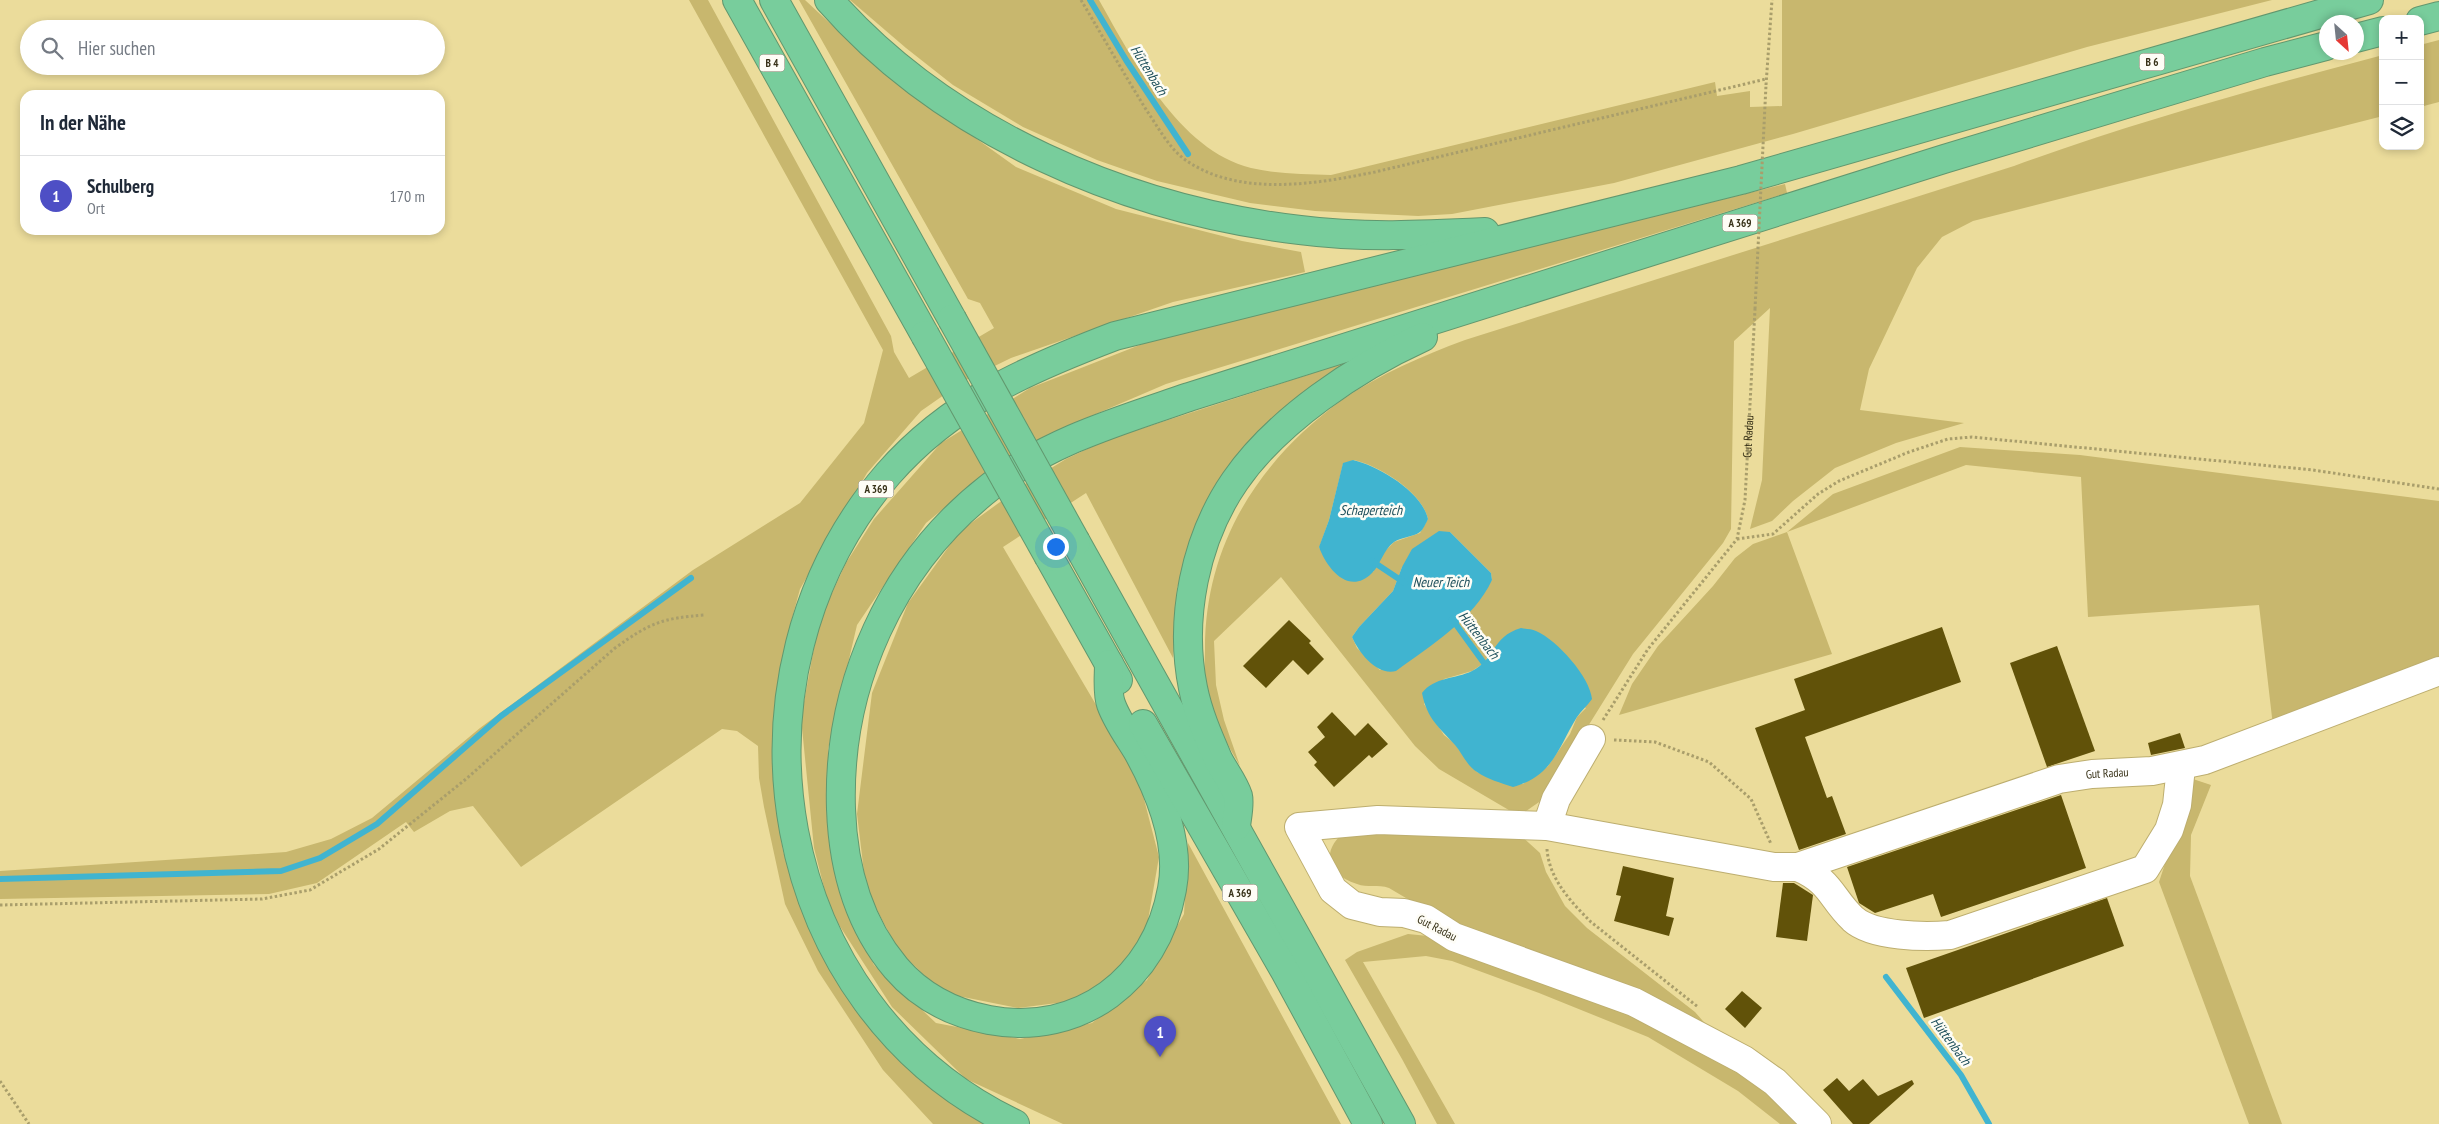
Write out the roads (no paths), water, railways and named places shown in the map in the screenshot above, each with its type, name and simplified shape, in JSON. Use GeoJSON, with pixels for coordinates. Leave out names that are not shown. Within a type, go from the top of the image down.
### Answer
{"type":"FeatureCollection","features":[{"type":"Feature","properties":{"kind":"highway","name":"B 4"},"geometry":{"type":"LineString","coordinates":[[737,0],[808,126]]}},
{"type":"Feature","properties":{"kind":"highway","name":"B 4"},"geometry":{"type":"LineString","coordinates":[[774,0],[837,112]]}},
{"type":"Feature","properties":{"kind":"highway"},"geometry":{"type":"LineString","coordinates":[[829,0],[875,45],[920,82],[959,110],[1001,136],[1047,160],[1147,198],[1246,223],[1302,231],[1414,235],[1556,228]]}},
{"type":"Feature","properties":{"kind":"highway","name":"B 6"},"geometry":{"type":"LineString","coordinates":[[1936,124],[2369,0]]}},
{"type":"Feature","properties":{"kind":"highway"},"geometry":{"type":"LineString","coordinates":[[2424,20],[2439,16]]}},
{"type":"Feature","properties":{"kind":"highway"},"geometry":{"type":"LineString","coordinates":[[2364,36],[2379,32]]}},
{"type":"Feature","properties":{"kind":"highway","name":"A 369"},"geometry":{"type":"LineString","coordinates":[[1236,826],[1238,797],[1200,717],[1188,655],[1188,620],[1199,559],[1221,504],[1235,480],[1255,456],[1301,413],[1328,392],[1400,347],[1536,286],[1944,159],[2265,62],[2319,48]]}},
{"type":"Feature","properties":{"kind":"highway","name":"A 369"},"geometry":{"type":"LineString","coordinates":[[837,112],[1401,1124]]}},
{"type":"Feature","properties":{"kind":"highway","name":"A 369"},"geometry":{"type":"LineString","coordinates":[[1015,1124],[964,1094],[924,1063],[872,1007],[840,958],[820,918],[800,859],[788,795],[785,751],[791,685],[800,637],[828,563],[855,516],[889,473],[938,425],[978,397],[1052,360],[1115,336],[1242,303],[1556,228],[1741,180],[1936,124]]}},
{"type":"Feature","properties":{"kind":"highway","name":"A 369"},"geometry":{"type":"LineString","coordinates":[[808,126],[1109,664],[1286,973],[1368,1124]]}},
{"type":"Feature","properties":{"kind":"highway"},"geometry":{"type":"LineString","coordinates":[[1109,664],[1110,702],[1157,791],[1172,845],[1173,888],[1160,929],[1150,949],[1121,985],[1086,1010],[1066,1018],[1042,1023],[1015,1024],[960,1014],[938,1003],[913,985],[898,971],[876,942],[859,908],[854,891],[842,826],[842,745],[854,691],[874,634],[888,606],[931,542],[964,508],[993,485],[1052,448],[1084,433],[1536,286]]}},
{"type":"Feature","properties":{"kind":"street","name":"Gut Radau"},"geometry":{"type":"LineString","coordinates":[[1817,1124],[1775,1082],[1744,1060],[1634,1002],[1454,937],[1426,919],[1404,913],[1380,912],[1352,906],[1333,890],[1299,827],[1378,820],[1547,826],[1786,867],[2058,779],[2092,774],[2126,774],[2181,767],[2205,760],[2439,671]]}},
{"type":"Feature","properties":{"kind":"street"},"geometry":{"type":"LineString","coordinates":[[1547,826],[1556,798],[1591,739]]}},
{"type":"Feature","properties":{"kind":"street"},"geometry":{"type":"LineString","coordinates":[[1786,867],[1814,874],[1826,884],[1854,920],[1873,928],[1920,937],[1950,935],[2145,869],[2169,830],[2177,805],[2181,767]]}},
{"type":"Feature","properties":{"kind":"water","name":"Schaperteich"},"geometry":{"type":"Polygon","coordinates":[[[1353,460],[1375,468],[1398,482],[1417,499],[1428,519],[1420,532],[1400,539],[1390,545],[1372,573],[1355,582],[1347,581],[1333,571],[1327,564],[1319,547],[1329,520],[1343,463],[1353,460]]]}},
{"type":"Feature","properties":{"kind":"water","name":"Neuer Teich"},"geometry":{"type":"Polygon","coordinates":[[[1439,531],[1450,532],[1491,573],[1492,580],[1474,607],[1437,642],[1396,671],[1382,670],[1364,656],[1352,637],[1393,591],[1402,567],[1412,549],[1439,531]]]}},
{"type":"Feature","properties":{"kind":"water"},"geometry":{"type":"Polygon","coordinates":[[[1521,628],[1531,629],[1544,636],[1571,660],[1585,680],[1592,699],[1577,717],[1553,760],[1546,768],[1537,776],[1513,787],[1485,777],[1470,766],[1430,716],[1422,693],[1439,681],[1472,671],[1485,661],[1504,637],[1521,628]]]}},
{"type":"Feature","properties":{"kind":"waterway","name":"Hüttenbach"},"geometry":{"type":"LineString","coordinates":[[1090,0],[1126,60],[1188,154]]}},
{"type":"Feature","properties":{"kind":"waterway","name":"Hüttenbach"},"geometry":{"type":"LineString","coordinates":[[1372,561],[1405,583]]}},
{"type":"Feature","properties":{"kind":"waterway"},"geometry":{"type":"LineString","coordinates":[[0,879],[281,871],[320,858],[377,824],[501,716],[691,578]]}},
{"type":"Feature","properties":{"kind":"waterway","name":"Hüttenbach"},"geometry":{"type":"LineString","coordinates":[[1452,619],[1489,670]]}},
{"type":"Feature","properties":{"kind":"waterway","name":"Hüttenbach"},"geometry":{"type":"LineString","coordinates":[[1886,977],[1961,1075],[1989,1124]]}},
{"type":"Feature","properties":{"kind":"place","name":"Schulberg"},"geometry":{"type":"Point","coordinates":[1160,1057]}}]}
